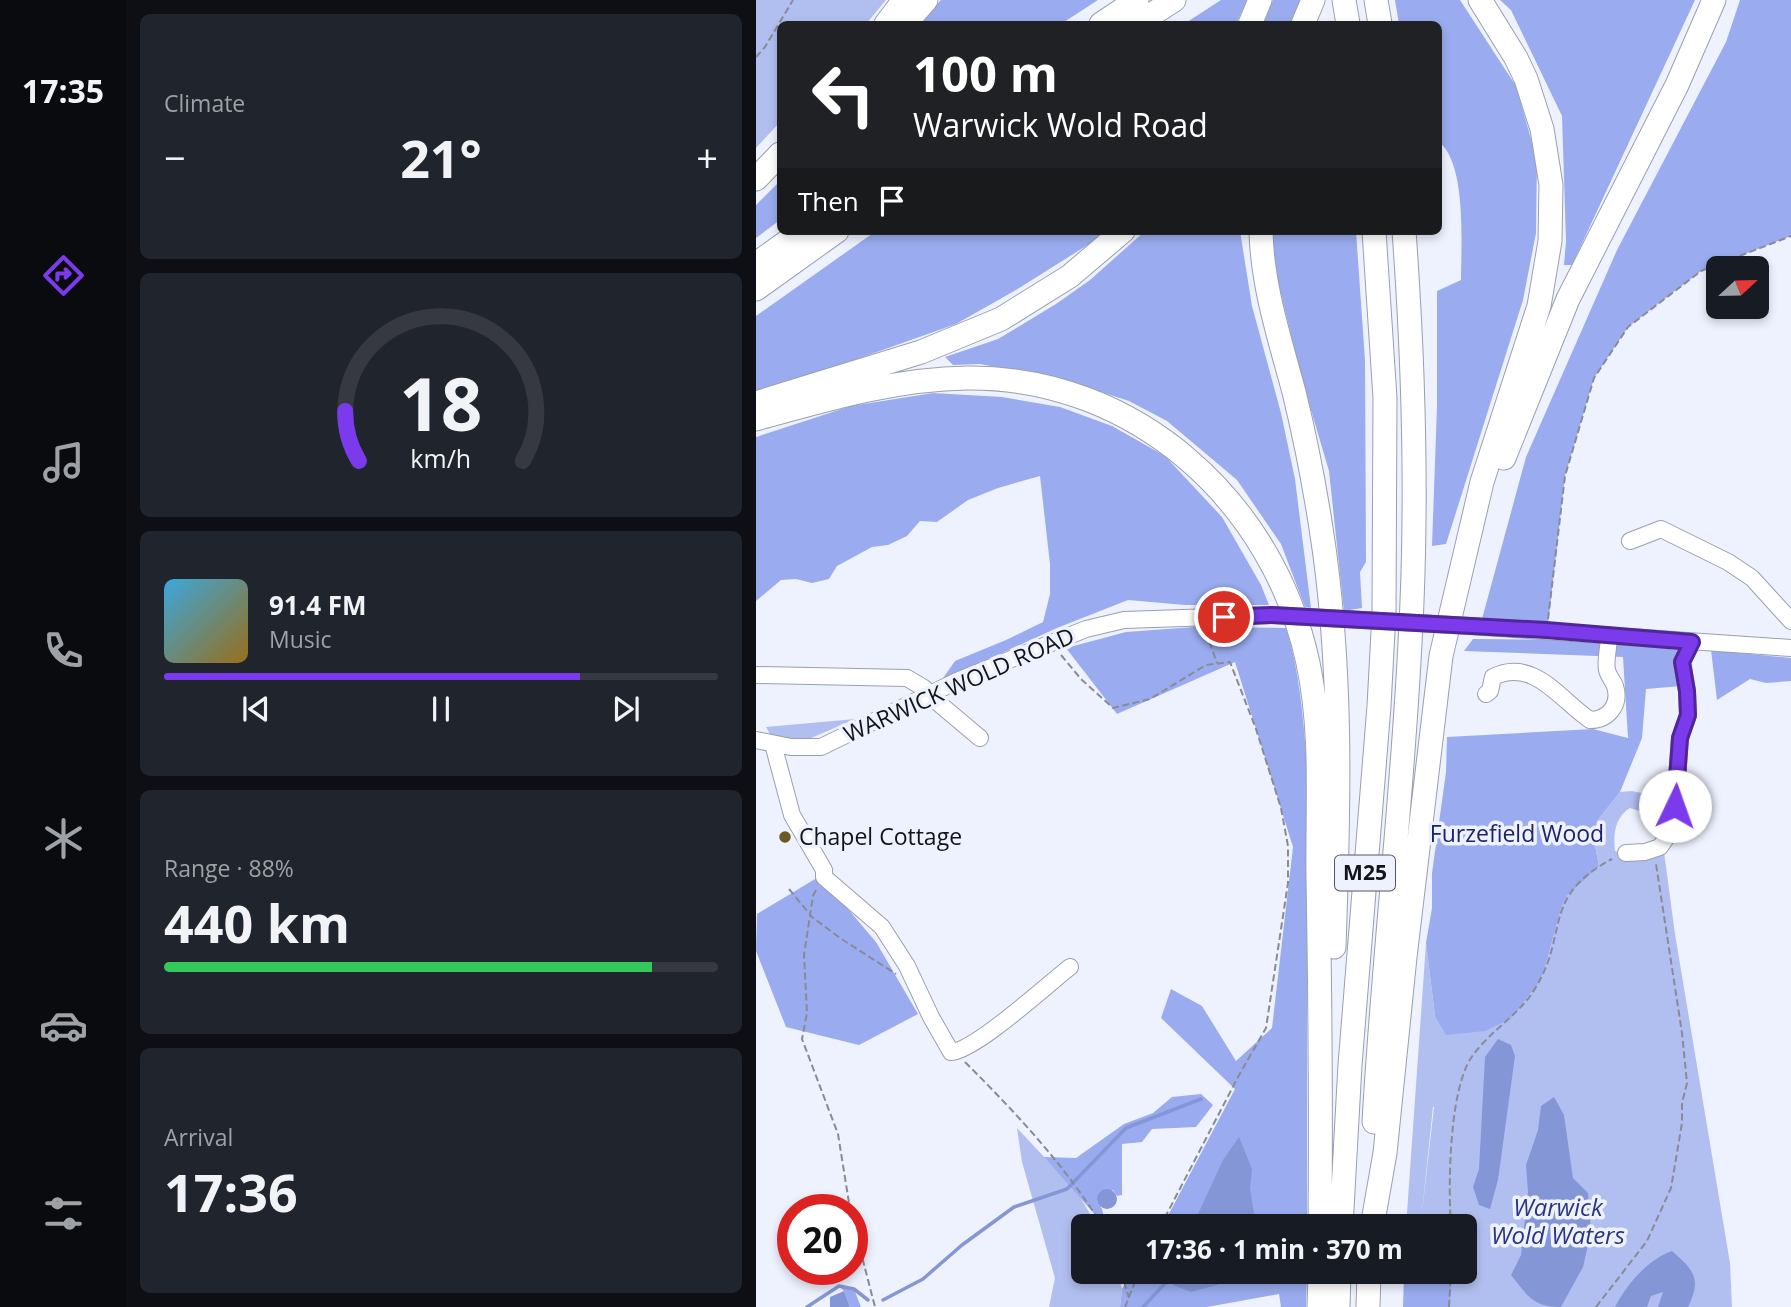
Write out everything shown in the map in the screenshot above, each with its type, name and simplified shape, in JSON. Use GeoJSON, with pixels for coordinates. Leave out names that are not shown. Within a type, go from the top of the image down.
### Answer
{"type":"FeatureCollection","features":[{"type":"Feature","properties":{"kind":"highway"},"geometry":{"type":"LineString","coordinates":[[888,21],[904,0]]}},
{"type":"Feature","properties":{"kind":"highway"},"geometry":{"type":"LineString","coordinates":[[908,21],[926,0]]}},
{"type":"Feature","properties":{"kind":"highway"},"geometry":{"type":"LineString","coordinates":[[1106,21],[1137,0]]}},
{"type":"Feature","properties":{"kind":"highway"},"geometry":{"type":"LineString","coordinates":[[1141,21],[1173,0]]}},
{"type":"Feature","properties":{"kind":"highway"},"geometry":{"type":"LineString","coordinates":[[1251,21],[1261,0]]}},
{"type":"Feature","properties":{"kind":"highway"},"geometry":{"type":"LineString","coordinates":[[1304,21],[1313,0]]}},
{"type":"Feature","properties":{"kind":"highway"},"geometry":{"type":"LineString","coordinates":[[1344,0],[1348,21]]}},
{"type":"Feature","properties":{"kind":"highway"},"geometry":{"type":"LineString","coordinates":[[1376,0],[1380,21]]}},
{"type":"Feature","properties":{"kind":"highway"},"geometry":{"type":"LineString","coordinates":[[1373,1214],[1385,1153],[1441,656],[1482,482],[1539,306],[1550,241],[1548,158],[1534,103],[1516,58],[1480,0]]}},
{"type":"Feature","properties":{"kind":"highway"},"geometry":{"type":"LineString","coordinates":[[1470,534],[1568,299],[1677,85],[1714,0]]}},
{"type":"Feature","properties":{"kind":"highway"},"geometry":{"type":"LineString","coordinates":[[756,179],[777,157]]}},
{"type":"Feature","properties":{"kind":"highway"},"geometry":{"type":"LineString","coordinates":[[756,264],[796,235]]}},
{"type":"Feature","properties":{"kind":"highway"},"geometry":{"type":"LineString","coordinates":[[756,289],[831,235]]}},
{"type":"Feature","properties":{"kind":"highway"},"geometry":{"type":"LineString","coordinates":[[756,403],[921,352],[989,325],[1024,307],[1070,276],[1118,235]]}},
{"type":"Feature","properties":{"kind":"highway"},"geometry":{"type":"LineString","coordinates":[[1262,235],[1272,310],[1305,440],[1319,517],[1335,648],[1339,769],[1331,1124],[1335,1214]]}},
{"type":"Feature","properties":{"kind":"highway","name":"M25"},"geometry":{"type":"LineString","coordinates":[[1342,1214],[1350,1065],[1384,613],[1385,410],[1374,235]]}},
{"type":"Feature","properties":{"kind":"highway","name":"M25"},"geometry":{"type":"LineString","coordinates":[[1371,1214],[1378,1043],[1406,703],[1413,581],[1414,415],[1404,235]]}},
{"type":"Feature","properties":{"kind":"highway"},"geometry":{"type":"LineString","coordinates":[[756,419],[862,391],[943,379],[1000,379],[1059,390],[1103,406],[1160,437],[1211,479],[1250,525],[1276,569],[1294,612],[1308,662],[1316,710],[1320,1214]]}},
{"type":"Feature","properties":{"kind":"highway"},"geometry":{"type":"LineString","coordinates":[[1319,1307],[1329,1284]]}},
{"type":"Feature","properties":{"kind":"highway"},"geometry":{"type":"LineString","coordinates":[[1335,1284],[1338,1307]]}},
{"type":"Feature","properties":{"kind":"highway"},"geometry":{"type":"LineString","coordinates":[[1368,1284],[1368,1307]]}},
{"type":"Feature","properties":{"kind":"street"},"geometry":{"type":"LineString","coordinates":[[1630,541],[1661,529],[1728,562],[1752,578],[1791,621]]}},
{"type":"Feature","properties":{"kind":"street","name":"WARWICK WOLD ROAD"},"geometry":{"type":"LineString","coordinates":[[756,740],[791,747],[821,747],[957,681],[1086,629],[1124,620],[1272,615],[1546,630],[1791,649]]}},
{"type":"Feature","properties":{"kind":"street"},"geometry":{"type":"LineString","coordinates":[[1486,694],[1490,691],[1493,677],[1513,671],[1529,672],[1590,720],[1605,718],[1616,701],[1616,690],[1607,670],[1609,636]]}},
{"type":"Feature","properties":{"kind":"street"},"geometry":{"type":"LineString","coordinates":[[1626,853],[1660,846],[1671,831],[1680,738],[1688,715],[1682,662],[1692,642]]}},
{"type":"Feature","properties":{"kind":"street"},"geometry":{"type":"LineString","coordinates":[[756,675],[907,678],[924,688],[980,738]]}},
{"type":"Feature","properties":{"kind":"street"},"geometry":{"type":"LineString","coordinates":[[773,744],[792,815],[824,870],[824,877],[882,927],[907,966],[951,1052],[978,1040],[1070,967]]}},
{"type":"Feature","properties":{"kind":"path"},"geometry":{"type":"LineString","coordinates":[[780,21],[793,0]]}},
{"type":"Feature","properties":{"kind":"path"},"geometry":{"type":"LineString","coordinates":[[756,57],[777,27]]}},
{"type":"Feature","properties":{"kind":"path"},"geometry":{"type":"LineString","coordinates":[[1546,630],[1565,476],[1594,378],[1628,327],[1701,271],[1791,236]]}},
{"type":"Feature","properties":{"kind":"path"},"geometry":{"type":"LineString","coordinates":[[1200,618],[1217,664]]}},
{"type":"Feature","properties":{"kind":"path"},"geometry":{"type":"LineString","coordinates":[[1051,642],[1081,679],[1113,708],[1150,699],[1206,665],[1230,662],[1256,729],[1281,808],[1288,846],[1288,883],[1266,1028],[1167,1214]]}},
{"type":"Feature","properties":{"kind":"path"},"geometry":{"type":"LineString","coordinates":[[1596,1307],[1647,1241],[1671,1188],[1687,1083],[1682,1033],[1653,849]]}},
{"type":"Feature","properties":{"kind":"path"},"geometry":{"type":"LineString","coordinates":[[1451,1214],[1455,1111],[1464,1074],[1471,1059],[1510,1019],[1536,987],[1551,952],[1555,929],[1567,896],[1587,876],[1626,853]]}},
{"type":"Feature","properties":{"kind":"path"},"geometry":{"type":"LineString","coordinates":[[824,877],[813,896],[804,955],[807,1013],[802,1039],[838,1134],[848,1194]]}},
{"type":"Feature","properties":{"kind":"path"},"geometry":{"type":"LineString","coordinates":[[789,889],[811,917],[899,975]]}},
{"type":"Feature","properties":{"kind":"path"},"geometry":{"type":"LineString","coordinates":[[956,1052],[1022,1119],[1079,1188],[1095,1214]]}},
{"type":"Feature","properties":{"kind":"path"},"geometry":{"type":"LineString","coordinates":[[868,1280],[875,1307]]}},
{"type":"Feature","properties":{"kind":"path"},"geometry":{"type":"LineString","coordinates":[[1125,1284],[1129,1299]]}},
{"type":"Feature","properties":{"kind":"path"},"geometry":{"type":"LineString","coordinates":[[1125,1307],[1135,1284]]}},
{"type":"Feature","properties":{"kind":"path"},"geometry":{"type":"LineString","coordinates":[[1448,1307],[1450,1284]]}},
{"type":"Feature","properties":{"kind":"shaded area"},"geometry":{"type":"Polygon","coordinates":[[[756,0],[886,0],[868,21],[777,21],[777,125],[756,148],[756,0]]]}},
{"type":"Feature","properties":{"kind":"shaded area"},"geometry":{"type":"Polygon","coordinates":[[[855,719],[809,739],[773,740],[766,727],[855,719]]]}},
{"type":"Feature","properties":{"kind":"shaded area"},"geometry":{"type":"Polygon","coordinates":[[[1632,791],[1671,799],[1668,821],[1655,843],[1658,817],[1630,808],[1625,812],[1616,826],[1615,851],[1634,858],[1664,852],[1675,934],[1730,1263],[1732,1307],[1448,1307],[1450,1284],[1477,1284],[1477,1214],[1422,1214],[1434,1107],[1422,1214],[1407,1214],[1426,943],[1435,1016],[1528,998],[1544,971],[1567,896],[1599,867],[1595,845],[1597,821],[1620,792],[1632,791]]]}},
{"type":"Feature","properties":{"kind":"shaded area"},"geometry":{"type":"Polygon","coordinates":[[[1017,1128],[1077,1192],[1090,1214],[1071,1214],[1071,1284],[1121,1284],[1120,1307],[1049,1307],[1055,1278],[1022,1162],[1017,1128]]]}},
{"type":"Feature","properties":{"kind":"green space"},"geometry":{"type":"Polygon","coordinates":[[[941,0],[1098,0],[1066,21],[922,21],[941,0]]]}},
{"type":"Feature","properties":{"kind":"green space"},"geometry":{"type":"Polygon","coordinates":[[[1221,0],[1247,0],[1237,21],[1189,21],[1221,0]]]}},
{"type":"Feature","properties":{"kind":"green space"},"geometry":{"type":"Polygon","coordinates":[[[1273,0],[1301,0],[1293,21],[1264,21],[1273,0]]]}},
{"type":"Feature","properties":{"kind":"green space"},"geometry":{"type":"Polygon","coordinates":[[[1395,0],[1460,0],[1516,86],[1537,160],[1536,233],[1523,300],[1446,544],[1432,546],[1437,406],[1437,291],[1461,280],[1460,206],[1454,168],[1442,146],[1442,21],[1398,21],[1395,0]]]}},
{"type":"Feature","properties":{"kind":"green space"},"geometry":{"type":"Polygon","coordinates":[[[1500,0],[1695,0],[1572,265],[1564,265],[1566,241],[1562,116],[1511,10],[1500,0]]]}},
{"type":"Feature","properties":{"kind":"green space"},"geometry":{"type":"Polygon","coordinates":[[[1740,0],[1791,0],[1791,236],[1740,256],[1706,256],[1706,269],[1628,327],[1594,378],[1565,476],[1548,625],[1482,619],[1526,457],[1617,250],[1726,42],[1740,0]]]}},
{"type":"Feature","properties":{"kind":"green space"},"geometry":{"type":"Polygon","coordinates":[[[777,184],[777,222],[756,238],[756,205],[777,184]]]}},
{"type":"Feature","properties":{"kind":"green space"},"geometry":{"type":"Polygon","coordinates":[[[870,235],[1099,235],[1016,290],[956,324],[756,395],[756,316],[870,235]]]}},
{"type":"Feature","properties":{"kind":"green space"},"geometry":{"type":"Polygon","coordinates":[[[1141,235],[1241,235],[1252,306],[1281,413],[1295,479],[1311,608],[1305,607],[1281,544],[1237,480],[1167,421],[1129,401],[1064,380],[980,364],[953,365],[945,357],[998,339],[1090,280],[1141,235]]]}},
{"type":"Feature","properties":{"kind":"green space"},"geometry":{"type":"Polygon","coordinates":[[[1271,235],[1356,235],[1365,360],[1366,562],[1360,572],[1362,608],[1344,611],[1329,471],[1301,376],[1276,273],[1271,235]]]}},
{"type":"Feature","properties":{"kind":"green space"},"geometry":{"type":"Polygon","coordinates":[[[933,393],[1002,397],[1060,407],[1112,426],[1165,456],[1222,517],[1261,585],[1269,605],[1185,605],[1128,600],[1057,628],[941,681],[955,661],[1043,622],[1050,594],[1050,564],[1040,476],[968,500],[937,522],[920,521],[907,536],[888,545],[872,547],[837,566],[829,579],[812,583],[796,579],[781,580],[756,601],[756,437],[851,406],[933,393]]]}},
{"type":"Feature","properties":{"kind":"green space"},"geometry":{"type":"Polygon","coordinates":[[[1194,627],[1286,628],[1295,661],[1307,764],[1307,1214],[1169,1214],[1235,1089],[1161,1018],[1171,989],[1202,1006],[1236,1061],[1272,1028],[1293,847],[1235,662],[1117,714],[1066,648],[1126,632],[1194,627]]]}},
{"type":"Feature","properties":{"kind":"green space","name":"Furzefield Wood"},"geometry":{"type":"Polygon","coordinates":[[[1473,639],[1581,640],[1679,650],[1674,669],[1682,686],[1646,689],[1642,738],[1620,792],[1597,821],[1595,845],[1599,867],[1567,896],[1544,971],[1536,987],[1510,1019],[1485,1031],[1446,1035],[1435,1016],[1426,943],[1432,908],[1432,873],[1446,772],[1447,737],[1593,729],[1628,738],[1623,657],[1464,651],[1473,639]]]}},
{"type":"Feature","properties":{"kind":"green space"},"geometry":{"type":"Polygon","coordinates":[[[1711,650],[1791,658],[1791,681],[1766,683],[1750,679],[1717,700],[1711,650]]]}},
{"type":"Feature","properties":{"kind":"green space"},"geometry":{"type":"Polygon","coordinates":[[[820,876],[876,942],[918,1014],[859,1045],[786,1027],[756,951],[757,914],[820,876]]]}},
{"type":"Feature","properties":{"kind":"green space"},"geometry":{"type":"Polygon","coordinates":[[[1201,1094],[1213,1105],[1196,1127],[1152,1129],[1142,1142],[1122,1144],[1122,1195],[1117,1196],[1113,1190],[1097,1201],[1103,1214],[1094,1214],[1044,1157],[1076,1158],[1124,1124],[1153,1113],[1172,1097],[1201,1094]]]}},
{"type":"Feature","properties":{"kind":"green space"},"geometry":{"type":"Polygon","coordinates":[[[1125,1284],[1307,1284],[1306,1307],[1281,1307],[1279,1294],[1207,1307],[1120,1307],[1125,1284]]]}},
{"type":"Feature","properties":{"kind":"green space"},"geometry":{"type":"Polygon","coordinates":[[[1404,1284],[1451,1284],[1450,1307],[1403,1307],[1404,1284]]]}},
{"type":"Feature","properties":{"kind":"green space"},"geometry":{"type":"Polygon","coordinates":[[[839,1286],[854,1289],[861,1307],[850,1307],[844,1291],[839,1286]]]}},
{"type":"Feature","properties":{"kind":"water","name":"Warwick Wold Waters"},"geometry":{"type":"Polygon","coordinates":[[[1498,1039],[1511,1045],[1515,1056],[1498,1180],[1490,1209],[1479,1205],[1473,1187],[1479,1169],[1485,1057],[1498,1039]]]}},
{"type":"Feature","properties":{"kind":"water","name":"Warwick Wold Waters"},"geometry":{"type":"Polygon","coordinates":[[[1554,1097],[1564,1115],[1573,1178],[1588,1193],[1591,1232],[1583,1267],[1561,1307],[1544,1305],[1532,1299],[1511,1275],[1521,1255],[1528,1192],[1526,1165],[1538,1130],[1541,1106],[1554,1097]]]}},
{"type":"Feature","properties":{"kind":"water"},"geometry":{"type":"Polygon","coordinates":[[[1239,1137],[1252,1169],[1250,1188],[1254,1214],[1198,1214],[1223,1160],[1239,1137]]]}},
{"type":"Feature","properties":{"kind":"water"},"geometry":{"type":"Polygon","coordinates":[[[1103,1189],[1111,1189],[1117,1199],[1111,1209],[1103,1209],[1097,1203],[1097,1195],[1103,1189]]]}},
{"type":"Feature","properties":{"kind":"water"},"geometry":{"type":"Polygon","coordinates":[[[1672,1251],[1694,1276],[1694,1289],[1688,1307],[1658,1307],[1663,1292],[1651,1296],[1647,1307],[1615,1307],[1639,1274],[1654,1260],[1672,1251]]]}},
{"type":"Feature","properties":{"kind":"water"},"geometry":{"type":"Polygon","coordinates":[[[1173,1284],[1220,1284],[1191,1292],[1173,1284]]]}},
{"type":"Feature","properties":{"kind":"water"},"geometry":{"type":"Polygon","coordinates":[[[844,1291],[850,1307],[830,1307],[830,1297],[844,1291]]]}},
{"type":"Feature","properties":{"kind":"waterway"},"geometry":{"type":"LineString","coordinates":[[883,1300],[923,1279],[962,1245],[1014,1207],[1067,1189],[1126,1128],[1201,1099]]}},
{"type":"Feature","properties":{"kind":"waterway"},"geometry":{"type":"LineString","coordinates":[[1143,1307],[1164,1284]]}},
{"type":"Feature","properties":{"kind":"waterway"},"geometry":{"type":"LineString","coordinates":[[807,1307],[839,1286],[854,1289],[868,1300]]}},
{"type":"Feature","properties":{"kind":"place","name":"Chapel Cottage"},"geometry":{"type":"Point","coordinates":[785,837]}},
{"type":"Feature","properties":{"kind":"route"},"geometry":{"type":"LineString","coordinates":[[1224,617],[1272,615],[1546,630],[1692,642],[1682,662],[1688,715],[1680,738],[1675,806]]}}]}
